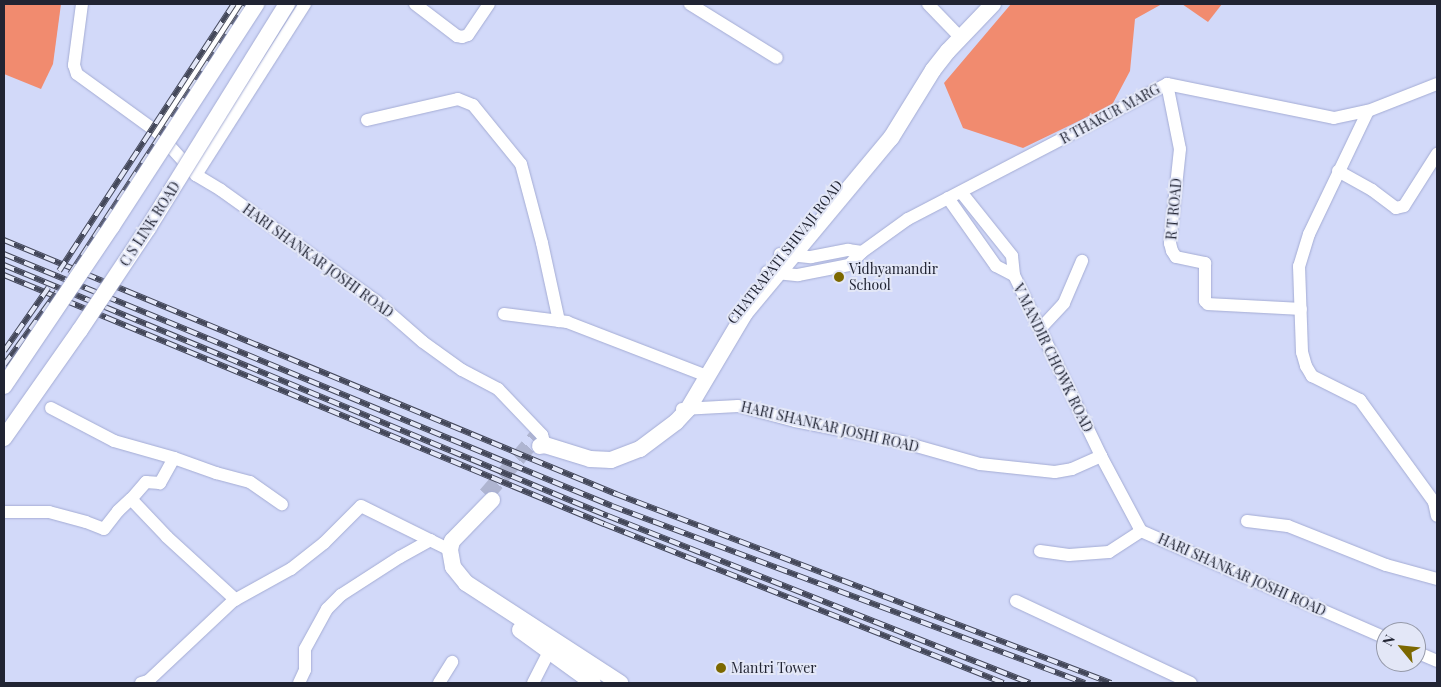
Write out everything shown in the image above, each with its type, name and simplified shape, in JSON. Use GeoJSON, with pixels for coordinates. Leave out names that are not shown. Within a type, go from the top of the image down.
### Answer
{"type":"FeatureCollection","features":[{"type":"Feature","properties":{"kind":"main road"},"geometry":{"type":"LineString","coordinates":[[4,386],[112,226],[256,4]]}},
{"type":"Feature","properties":{"kind":"main road","name":"C S LINK ROAD"},"geometry":{"type":"LineString","coordinates":[[4,438],[143,236],[287,4]]}},
{"type":"Feature","properties":{"kind":"main road"},"geometry":{"type":"LineString","coordinates":[[541,441],[590,459],[611,460],[640,449],[661,435],[683,409],[772,272],[891,138],[977,4]]}},
{"type":"Feature","properties":{"kind":"main road"},"geometry":{"type":"LineString","coordinates":[[957,34],[992,4]]}},
{"type":"Feature","properties":{"kind":"main road"},"geometry":{"type":"LineString","coordinates":[[441,545],[452,541],[489,497]]}},
{"type":"Feature","properties":{"kind":"main road"},"geometry":{"type":"LineString","coordinates":[[441,545],[443,562],[458,586],[593,683]]}},
{"type":"Feature","properties":{"kind":"main road"},"geometry":{"type":"LineString","coordinates":[[441,545],[453,567],[466,583],[620,683]]}},
{"type":"Feature","properties":{"kind":"street","name":"HARI SHANKAR JOSHI ROAD"},"geometry":{"type":"LineString","coordinates":[[82,4],[74,65],[77,74],[156,132],[196,175],[221,190],[376,301],[423,342],[462,370],[498,389],[541,441]]}},
{"type":"Feature","properties":{"kind":"street"},"geometry":{"type":"LineString","coordinates":[[156,132],[240,4]]}},
{"type":"Feature","properties":{"kind":"street"},"geometry":{"type":"LineString","coordinates":[[196,175],[306,4]]}},
{"type":"Feature","properties":{"kind":"street"},"geometry":{"type":"LineString","coordinates":[[415,4],[457,36],[462,37],[468,35],[488,4]]}},
{"type":"Feature","properties":{"kind":"street"},"geometry":{"type":"LineString","coordinates":[[690,4],[777,58]]}},
{"type":"Feature","properties":{"kind":"street"},"geometry":{"type":"LineString","coordinates":[[928,4],[957,34]]}},
{"type":"Feature","properties":{"kind":"street","name":"R THAKUR MARG"},"geometry":{"type":"LineString","coordinates":[[772,272],[811,273],[849,265],[862,252],[908,219],[1167,84],[1334,118],[1368,111],[1437,84]]}},
{"type":"Feature","properties":{"kind":"street","name":"R T ROAD"},"geometry":{"type":"LineString","coordinates":[[1167,84],[1180,149],[1170,243],[1172,251],[1176,257],[1205,263],[1205,301],[1208,304],[1301,310]]}},
{"type":"Feature","properties":{"kind":"street"},"geometry":{"type":"LineString","coordinates":[[368,120],[458,99],[473,105],[520,164],[542,244],[559,322]]}},
{"type":"Feature","properties":{"kind":"street"},"geometry":{"type":"LineString","coordinates":[[1368,111],[1309,234],[1299,266],[1302,352],[1306,366],[1312,376],[1360,400],[1436,502],[1437,516]]}},
{"type":"Feature","properties":{"kind":"street"},"geometry":{"type":"LineString","coordinates":[[1338,172],[1372,190],[1396,208],[1404,206],[1437,154]]}},
{"type":"Feature","properties":{"kind":"street"},"geometry":{"type":"LineString","coordinates":[[961,192],[1012,256],[1014,275]]}},
{"type":"Feature","properties":{"kind":"street","name":"V MANDIR CHOWK ROAD"},"geometry":{"type":"LineString","coordinates":[[948,198],[996,266],[1014,275],[1101,456],[1141,531]]}},
{"type":"Feature","properties":{"kind":"street"},"geometry":{"type":"LineString","coordinates":[[786,255],[811,257],[848,250],[862,252]]}},
{"type":"Feature","properties":{"kind":"street"},"geometry":{"type":"LineString","coordinates":[[1040,329],[1064,303],[1082,261]]}},
{"type":"Feature","properties":{"kind":"street"},"geometry":{"type":"LineString","coordinates":[[504,314],[559,322],[704,375]]}},
{"type":"Feature","properties":{"kind":"street","name":"HARI SHANKAR JOSHI ROAD"},"geometry":{"type":"LineString","coordinates":[[683,409],[738,406],[796,421],[902,442],[980,464],[1055,472],[1072,469],[1101,456]]}},
{"type":"Feature","properties":{"kind":"street"},"geometry":{"type":"LineString","coordinates":[[51,408],[114,442],[174,458],[216,473],[250,482],[282,504]]}},
{"type":"Feature","properties":{"kind":"street"},"geometry":{"type":"LineString","coordinates":[[4,512],[49,512],[104,529],[118,511],[146,482],[160,483],[174,458]]}},
{"type":"Feature","properties":{"kind":"street"},"geometry":{"type":"LineString","coordinates":[[131,499],[167,537],[236,600]]}},
{"type":"Feature","properties":{"kind":"street"},"geometry":{"type":"LineString","coordinates":[[141,683],[148,681],[201,633],[217,615],[236,600],[291,569],[324,542],[361,506],[441,545]]}},
{"type":"Feature","properties":{"kind":"street"},"geometry":{"type":"LineString","coordinates":[[1247,521],[1288,526],[1386,565],[1437,579]]}},
{"type":"Feature","properties":{"kind":"street","name":"HARI SHANKAR JOSHI ROAD"},"geometry":{"type":"LineString","coordinates":[[1040,551],[1069,555],[1109,552],[1141,531],[1376,634]]}},
{"type":"Feature","properties":{"kind":"street"},"geometry":{"type":"LineString","coordinates":[[299,683],[305,670],[305,649],[327,609],[341,595],[441,545]]}},
{"type":"Feature","properties":{"kind":"street"},"geometry":{"type":"LineString","coordinates":[[1016,600],[1191,683]]}},
{"type":"Feature","properties":{"kind":"street"},"geometry":{"type":"LineString","coordinates":[[534,683],[549,652]]}},
{"type":"Feature","properties":{"kind":"street"},"geometry":{"type":"LineString","coordinates":[[439,683],[452,662]]}},
{"type":"Feature","properties":{"kind":"shaded area"},"geometry":{"type":"Polygon","coordinates":[[[4,4],[61,4],[53,64],[41,89],[4,74],[4,4]]]}},
{"type":"Feature","properties":{"kind":"shaded area"},"geometry":{"type":"Polygon","coordinates":[[[1011,4],[1162,4],[1135,19],[1130,71],[1112,105],[1023,148],[963,128],[944,83],[1011,4]]]}},
{"type":"Feature","properties":{"kind":"shaded area"},"geometry":{"type":"Polygon","coordinates":[[[1182,4],[1222,4],[1208,22],[1182,4]]]}},
{"type":"Feature","properties":{"kind":"tunnel"},"geometry":{"type":"LineString","coordinates":[[486,495],[537,436]]}},
{"type":"Feature","properties":{"kind":"railway"},"geometry":{"type":"LineString","coordinates":[[59,271],[234,4]]}},
{"type":"Feature","properties":{"kind":"railway"},"geometry":{"type":"LineString","coordinates":[[70,274],[246,4]]}},
{"type":"Feature","properties":{"kind":"railway"},"geometry":{"type":"LineString","coordinates":[[4,240],[616,494],[1111,683]]}},
{"type":"Feature","properties":{"kind":"railway"},"geometry":{"type":"LineString","coordinates":[[4,254],[612,506],[1085,683]]}},
{"type":"Feature","properties":{"kind":"railway"},"geometry":{"type":"LineString","coordinates":[[4,265],[608,516],[1030,683]]}},
{"type":"Feature","properties":{"kind":"railway"},"geometry":{"type":"LineString","coordinates":[[4,275],[604,524],[1003,683]]}},
{"type":"Feature","properties":{"kind":"railway"},"geometry":{"type":"LineString","coordinates":[[4,351],[48,288]]}},
{"type":"Feature","properties":{"kind":"railway"},"geometry":{"type":"LineString","coordinates":[[4,365],[57,292]]}},
{"type":"Feature","properties":{"kind":"place","name":"Vidhyamandir School"},"geometry":{"type":"Point","coordinates":[839,277]}},
{"type":"Feature","properties":{"kind":"place","name":"Mantri Tower"},"geometry":{"type":"Point","coordinates":[721,668]}}]}
